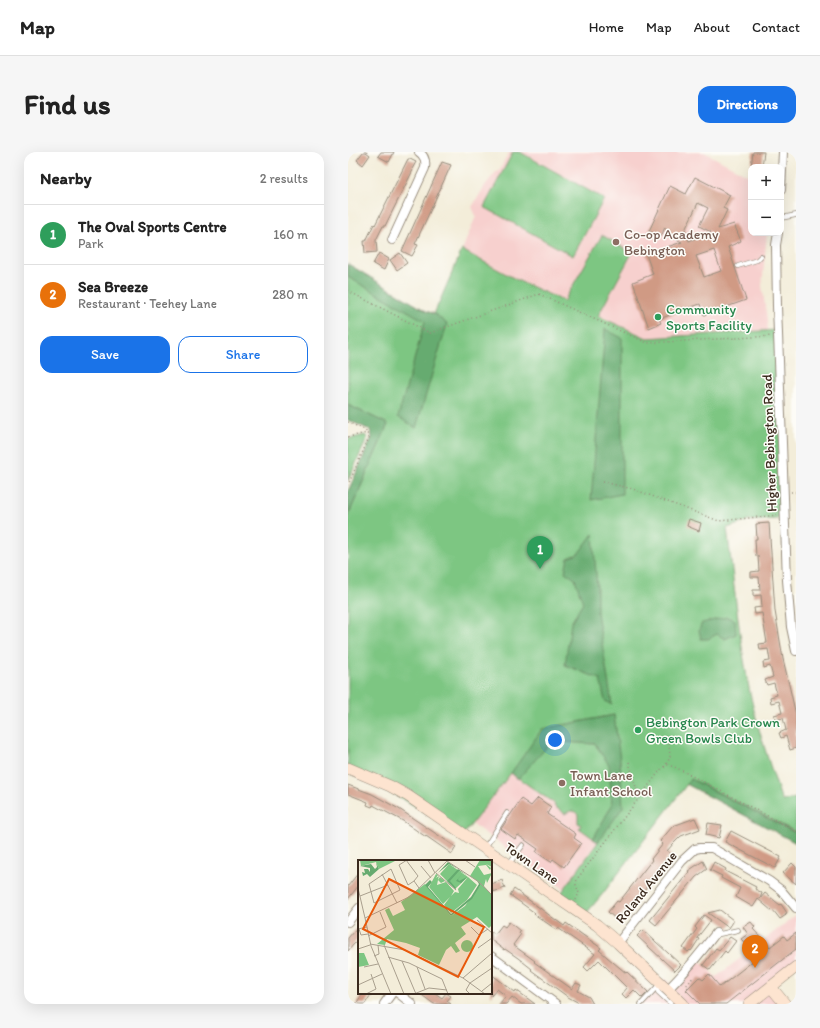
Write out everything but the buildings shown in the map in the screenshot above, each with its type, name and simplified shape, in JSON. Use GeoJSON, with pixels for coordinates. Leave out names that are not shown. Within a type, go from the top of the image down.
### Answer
{"type":"FeatureCollection","features":[{"type":"Feature","properties":{"kind":"main road","name":"Town Lane"},"geometry":{"type":"LineString","coordinates":[[348,768],[390,786],[408,796],[485,848],[492,858],[508,865],[596,925],[618,942],[662,986],[683,1004]]}},
{"type":"Feature","properties":{"kind":"main road"},"geometry":{"type":"LineString","coordinates":[[749,1004],[796,967]]}},
{"type":"Feature","properties":{"kind":"main road"},"geometry":{"type":"LineString","coordinates":[[771,987],[785,1004]]}},
{"type":"Feature","properties":{"kind":"street"},"geometry":{"type":"LineString","coordinates":[[392,240],[425,168],[426,162],[419,152]]}},
{"type":"Feature","properties":{"kind":"street"},"geometry":{"type":"LineString","coordinates":[[782,164],[783,152]]}},
{"type":"Feature","properties":{"kind":"street","name":"Higher Bebington Road"},"geometry":{"type":"LineString","coordinates":[[778,236],[776,245],[778,336],[784,514],[791,627],[796,651]]}},
{"type":"Feature","properties":{"kind":"street","name":"Roland Avenue"},"geometry":{"type":"LineString","coordinates":[[618,942],[682,861],[695,849],[700,848],[712,848],[770,881],[781,890],[796,908]]}},
{"type":"Feature","properties":{"kind":"street"},"geometry":{"type":"LineString","coordinates":[[348,922],[358,909]]}},
{"type":"Feature","properties":{"kind":"street"},"geometry":{"type":"LineString","coordinates":[[662,986],[692,964],[715,934]]}},
{"type":"Feature","properties":{"kind":"street"},"geometry":{"type":"LineString","coordinates":[[492,957],[556,1004]]}},
{"type":"Feature","properties":{"kind":"street"},"geometry":{"type":"LineString","coordinates":[[384,1004],[391,994]]}},
{"type":"Feature","properties":{"kind":"street"},"geometry":{"type":"LineString","coordinates":[[399,994],[412,1004]]}},
{"type":"Feature","properties":{"kind":"lane"},"geometry":{"type":"LineString","coordinates":[[784,217],[796,215]]}},
{"type":"Feature","properties":{"kind":"lane"},"geometry":{"type":"LineString","coordinates":[[738,266],[757,260],[761,256]]}},
{"type":"Feature","properties":{"kind":"lane"},"geometry":{"type":"LineString","coordinates":[[485,848],[507,813]]}},
{"type":"Feature","properties":{"kind":"lane"},"geometry":{"type":"LineString","coordinates":[[508,865],[523,845]]}},
{"type":"Feature","properties":{"kind":"lane"},"geometry":{"type":"LineString","coordinates":[[715,934],[738,930]]}},
{"type":"Feature","properties":{"kind":"lane"},"geometry":{"type":"LineString","coordinates":[[642,1004],[662,986]]}},
{"type":"Feature","properties":{"kind":"lane"},"geometry":{"type":"LineString","coordinates":[[662,986],[658,992],[671,1004]]}},
{"type":"Feature","properties":{"kind":"path"},"geometry":{"type":"LineString","coordinates":[[348,291],[430,333],[539,294],[647,343],[778,336]]}},
{"type":"Feature","properties":{"kind":"path"},"geometry":{"type":"LineString","coordinates":[[348,422],[365,430],[370,438],[348,485]]}},
{"type":"Feature","properties":{"kind":"path"},"geometry":{"type":"LineString","coordinates":[[348,437],[367,433]]}},
{"type":"Feature","properties":{"kind":"path"},"geometry":{"type":"LineString","coordinates":[[603,482],[633,489],[719,521],[784,514]]}},
{"type":"Feature","properties":{"kind":"path"},"geometry":{"type":"LineString","coordinates":[[571,908],[579,893],[576,885],[577,879],[670,758],[669,743]]}},
{"type":"Feature","properties":{"kind":"path"},"geometry":{"type":"LineString","coordinates":[[629,762],[637,791],[641,796]]}},
{"type":"Feature","properties":{"kind":"path"},"geometry":{"type":"LineString","coordinates":[[662,768],[668,765],[677,768],[796,831]]}},
{"type":"Feature","properties":{"kind":"path"},"geometry":{"type":"LineString","coordinates":[[687,980],[690,977],[692,979],[686,986],[688,988]]}},
{"type":"Feature","properties":{"kind":"shaded area","name":"Co-op Academy Bebington"},"geometry":{"type":"Polygon","coordinates":[[[510,152],[704,152],[748,175],[748,236],[767,236],[762,286],[767,319],[767,330],[647,338],[521,282],[462,250],[476,216],[472,207],[486,184],[496,172],[500,170],[510,152]]]}},
{"type":"Feature","properties":{"kind":"shaded area","name":"Town Lane Infant School"},"geometry":{"type":"Polygon","coordinates":[[[542,729],[623,807],[564,889],[472,824],[542,729]]]}},
{"type":"Feature","properties":{"kind":"shaded area"},"geometry":{"type":"Polygon","coordinates":[[[796,915],[796,961],[768,983],[785,1004],[638,1004],[665,978],[674,988],[699,960],[716,977],[796,915]]]}},
{"type":"Feature","properties":{"kind":"green space"},"geometry":{"type":"Polygon","coordinates":[[[513,152],[520,152],[604,199],[573,256],[484,207],[513,152]]]}},
{"type":"Feature","properties":{"kind":"green space"},"geometry":{"type":"Polygon","coordinates":[[[602,235],[632,253],[598,316],[647,338],[777,330],[784,514],[777,519],[748,521],[727,528],[737,611],[753,707],[764,747],[782,801],[796,798],[796,832],[691,779],[601,896],[583,917],[557,899],[598,842],[579,828],[581,825],[578,823],[578,815],[574,811],[565,814],[554,806],[555,804],[511,773],[464,834],[348,768],[348,516],[388,424],[348,405],[348,264],[426,311],[434,314],[462,250],[521,282],[564,301],[602,235]],[[614,715],[543,729],[563,742],[595,744],[614,715]]]}},
{"type":"Feature","properties":{"kind":"green space"},"geometry":{"type":"Polygon","coordinates":[[[348,264],[426,311],[435,314],[447,324],[416,428],[398,417],[425,321],[348,277],[348,264]]]}},
{"type":"Feature","properties":{"kind":"green space"},"geometry":{"type":"Polygon","coordinates":[[[605,329],[622,338],[622,494],[591,500],[605,329]]]}},
{"type":"Feature","properties":{"kind":"green space"},"geometry":{"type":"Polygon","coordinates":[[[348,405],[388,424],[348,516],[348,491],[372,437],[370,430],[348,420],[348,405]]]}},
{"type":"Feature","properties":{"kind":"green space"},"geometry":{"type":"Polygon","coordinates":[[[365,435],[367,439],[348,481],[348,439],[365,435]]]}},
{"type":"Feature","properties":{"kind":"green space"},"geometry":{"type":"Polygon","coordinates":[[[593,534],[597,587],[597,612],[612,704],[605,701],[600,679],[565,665],[571,623],[583,603],[575,579],[565,572],[568,558],[578,554],[593,534]]]}},
{"type":"Feature","properties":{"kind":"green space"},"geometry":{"type":"Polygon","coordinates":[[[727,617],[735,620],[736,634],[725,639],[717,634],[708,639],[701,639],[699,630],[702,623],[727,617]]]}},
{"type":"Feature","properties":{"kind":"green space"},"geometry":{"type":"Polygon","coordinates":[[[614,715],[620,760],[623,807],[598,842],[593,839],[612,805],[609,765],[595,744],[563,742],[555,738],[518,779],[511,773],[542,729],[614,715]]]}},
{"type":"Feature","properties":{"kind":"green space"},"geometry":{"type":"Polygon","coordinates":[[[691,779],[796,833],[796,843],[686,784],[691,779]]]}},
{"type":"Feature","properties":{"kind":"place","name":"Co-op Academy Bebington"},"geometry":{"type":"Point","coordinates":[616,242]}},
{"type":"Feature","properties":{"kind":"place","name":"Community Sports Facility"},"geometry":{"type":"Point","coordinates":[658,317]}},
{"type":"Feature","properties":{"kind":"place","name":"The Oval Sports Centre"},"geometry":{"type":"Point","coordinates":[540,569]}},
{"type":"Feature","properties":{"kind":"place","name":"Bebington Park Crown Green Bowls Club"},"geometry":{"type":"Point","coordinates":[638,730]}},
{"type":"Feature","properties":{"kind":"place","name":"Town Lane Infant School"},"geometry":{"type":"Point","coordinates":[562,783]}},
{"type":"Feature","properties":{"kind":"place","name":"Sea Breeze"},"geometry":{"type":"Point","coordinates":[755,968]}}]}
